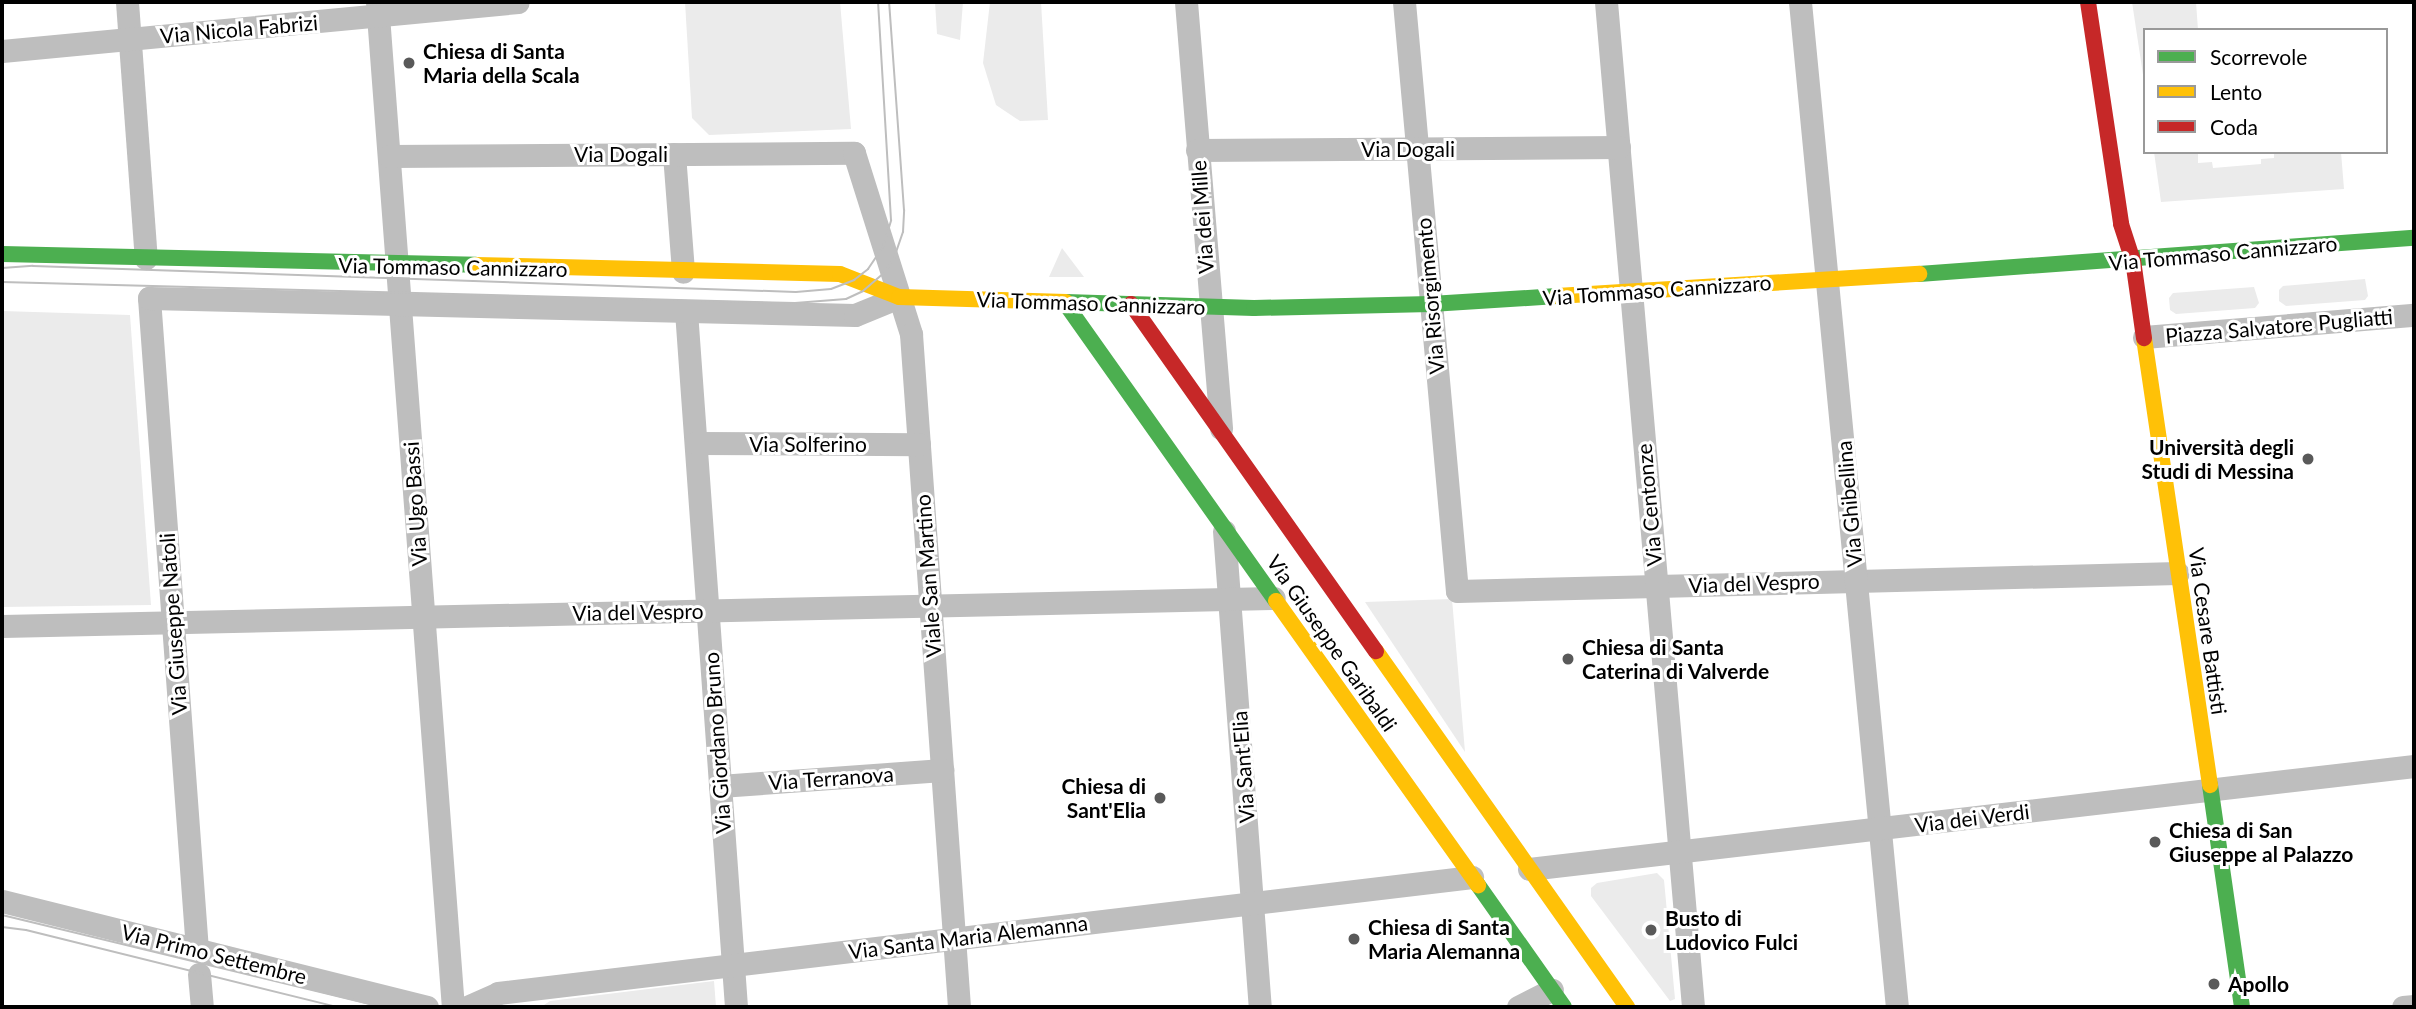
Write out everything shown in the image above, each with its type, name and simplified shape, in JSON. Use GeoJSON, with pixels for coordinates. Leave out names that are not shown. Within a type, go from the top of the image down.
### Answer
{"type":"FeatureCollection","features":[{"type":"Feature","properties":{"kind":"street"},"geometry":{"type":"LineString","coordinates":[[127,2],[146,258]]}},
{"type":"Feature","properties":{"kind":"street","name":"Via Nicola Fabrizi"},"geometry":{"type":"LineString","coordinates":[[2,51],[129,39],[377,9],[518,2]]}},
{"type":"Feature","properties":{"kind":"street","name":"Via dei Mille"},"geometry":{"type":"LineString","coordinates":[[1186,2],[1221,432]]}},
{"type":"Feature","properties":{"kind":"street","name":"Via Risorgimento"},"geometry":{"type":"LineString","coordinates":[[1404,2],[1457,591]]}},
{"type":"Feature","properties":{"kind":"street","name":"Via Centonze"},"geometry":{"type":"LineString","coordinates":[[1606,2],[1693,1007]]}},
{"type":"Feature","properties":{"kind":"street","name":"Via Ghibellina"},"geometry":{"type":"LineString","coordinates":[[1800,2],[1898,1007]]}},
{"type":"Feature","properties":{"kind":"street","name":"Via Cesare Battisti"},"geometry":{"type":"LineString","coordinates":[[2088,2],[2121,225],[2133,260],[2242,1007]]}},
{"type":"Feature","properties":{"kind":"street","name":"Via Ugo Bassi"},"geometry":{"type":"LineString","coordinates":[[377,9],[453,1007]]}},
{"type":"Feature","properties":{"kind":"street","name":"Via Dogali"},"geometry":{"type":"LineString","coordinates":[[1197,150],[1619,147]]}},
{"type":"Feature","properties":{"kind":"street","name":"Via Dogali"},"geometry":{"type":"LineString","coordinates":[[388,156],[854,153]]}},
{"type":"Feature","properties":{"kind":"street","name":"Viale San Martino"},"geometry":{"type":"LineString","coordinates":[[854,153],[911,334],[959,1007]]}},
{"type":"Feature","properties":{"kind":"street"},"geometry":{"type":"LineString","coordinates":[[674,154],[683,272]]}},
{"type":"Feature","properties":{"kind":"street","name":"Via Cesare Battisti"},"geometry":{"type":"LineString","coordinates":[[2133,260],[2141,222]]}},
{"type":"Feature","properties":{"kind":"street","name":"Via Tommaso Cannizzaro"},"geometry":{"type":"LineString","coordinates":[[2,254],[840,274],[899,297],[1209,306],[1431,304],[2133,260],[2414,238]]}},
{"type":"Feature","properties":{"kind":"street","name":"Via Tommaso Cannizzaro"},"geometry":{"type":"LineString","coordinates":[[149,298],[855,315],[899,297]]}},
{"type":"Feature","properties":{"kind":"street","name":"Via Giuseppe Natoli"},"geometry":{"type":"LineString","coordinates":[[149,298],[197,950]]}},
{"type":"Feature","properties":{"kind":"street","name":"Via Giuseppe Garibaldi"},"geometry":{"type":"LineString","coordinates":[[1065,303],[1558,999]]}},
{"type":"Feature","properties":{"kind":"street","name":"Via Giuseppe Garibaldi"},"geometry":{"type":"LineString","coordinates":[[1130,304],[1626,1007]]}},
{"type":"Feature","properties":{"kind":"street","name":"Via Giordano Bruno"},"geometry":{"type":"LineString","coordinates":[[686,311],[736,1007]]}},
{"type":"Feature","properties":{"kind":"street","name":"Piazza Salvatore Pugliatti"},"geometry":{"type":"LineString","coordinates":[[2144,337],[2414,316]]}},
{"type":"Feature","properties":{"kind":"street","name":"Via Solferino"},"geometry":{"type":"LineString","coordinates":[[696,443],[919,444]]}},
{"type":"Feature","properties":{"kind":"street","name":"Via Sant'Elia"},"geometry":{"type":"LineString","coordinates":[[1224,527],[1260,1007]]}},
{"type":"Feature","properties":{"kind":"street","name":"Via del Vespro"},"geometry":{"type":"LineString","coordinates":[[1457,591],[2178,573]]}},
{"type":"Feature","properties":{"kind":"street","name":"Via del Vespro"},"geometry":{"type":"LineString","coordinates":[[2,626],[1274,598]]}},
{"type":"Feature","properties":{"kind":"street","name":"Via dei Verdi"},"geometry":{"type":"LineString","coordinates":[[1529,869],[2414,765]]}},
{"type":"Feature","properties":{"kind":"street","name":"Via Terranova"},"geometry":{"type":"LineString","coordinates":[[720,786],[942,770]]}},
{"type":"Feature","properties":{"kind":"street","name":"Via Santa Maria Alemanna"},"geometry":{"type":"LineString","coordinates":[[467,1007],[498,993],[1472,877]]}},
{"type":"Feature","properties":{"kind":"street","name":"Via Primo Settembre"},"geometry":{"type":"LineString","coordinates":[[2,901],[427,1007]]}},
{"type":"Feature","properties":{"kind":"street"},"geometry":{"type":"LineString","coordinates":[[199,974],[202,1007]]}},
{"type":"Feature","properties":{"kind":"street"},"geometry":{"type":"LineString","coordinates":[[1518,1007],[1558,999]]}},
{"type":"Feature","properties":{"kind":"street"},"geometry":{"type":"LineString","coordinates":[[2403,1007],[2414,1006]]}},
{"type":"Feature","properties":{"kind":"shaded area"},"geometry":{"type":"Polygon","coordinates":[[[685,2],[840,2],[851,129],[709,135],[692,118],[685,2]]]}},
{"type":"Feature","properties":{"kind":"shaded area"},"geometry":{"type":"Polygon","coordinates":[[[935,2],[963,2],[960,40],[937,34],[935,2]]]}},
{"type":"Feature","properties":{"kind":"shaded area"},"geometry":{"type":"Polygon","coordinates":[[[990,2],[1041,2],[1048,120],[1020,121],[996,105],[983,63],[990,2]]]}},
{"type":"Feature","properties":{"kind":"shaded area"},"geometry":{"type":"Polygon","coordinates":[[[2132,2],[2196,2],[2198,28],[2143,28],[2143,75],[2132,2]]]}},
{"type":"Feature","properties":{"kind":"shaded area"},"geometry":{"type":"Polygon","coordinates":[[[2154,154],[2198,154],[2198,163],[2212,162],[2213,168],[2261,164],[2261,159],[2274,158],[2274,154],[2341,154],[2344,189],[2161,202],[2154,154]]]}},
{"type":"Feature","properties":{"kind":"shaded area"},"geometry":{"type":"Polygon","coordinates":[[[1062,248],[1084,277],[1049,277],[1062,248]]]}},
{"type":"Feature","properties":{"kind":"shaded area"},"geometry":{"type":"Polygon","coordinates":[[[2365,279],[2368,296],[2365,300],[2286,306],[2279,301],[2279,290],[2283,286],[2365,279]]]}},
{"type":"Feature","properties":{"kind":"shaded area"},"geometry":{"type":"Polygon","coordinates":[[[2254,287],[2259,303],[2255,308],[2176,314],[2170,310],[2169,298],[2173,293],[2254,287]]]}},
{"type":"Feature","properties":{"kind":"shaded area"},"geometry":{"type":"Polygon","coordinates":[[[2,311],[130,315],[151,605],[2,607],[2,311]]]}},
{"type":"Feature","properties":{"kind":"shaded area"},"geometry":{"type":"Polygon","coordinates":[[[1452,599],[1465,752],[1365,602],[1452,599]]]}},
{"type":"Feature","properties":{"kind":"shaded area"},"geometry":{"type":"Polygon","coordinates":[[[1657,873],[1664,880],[1675,999],[1670,1001],[1591,896],[1591,888],[1597,883],[1657,873]]]}},
{"type":"Feature","properties":{"kind":"shaded area"},"geometry":{"type":"Polygon","coordinates":[[[714,981],[716,1007],[541,1007],[550,1001],[714,981]]]}},
{"type":"Feature","properties":{"kind":"tram line"},"geometry":{"type":"LineString","coordinates":[[2,268],[33,266],[796,292],[831,289],[854,280],[868,269],[883,247],[891,220],[878,2]]}},
{"type":"Feature","properties":{"kind":"tram line"},"geometry":{"type":"LineString","coordinates":[[2,282],[795,303],[846,299],[863,291],[884,273],[894,258],[903,232],[904,210],[889,2]]}},
{"type":"Feature","properties":{"kind":"tram line"},"geometry":{"type":"LineString","coordinates":[[2,915],[381,1007]]}},
{"type":"Feature","properties":{"kind":"tram line"},"geometry":{"type":"LineString","coordinates":[[2,927],[26,930],[336,1007]]}},
{"type":"Feature","properties":{"kind":"traffic: fast"},"geometry":{"type":"LineString","coordinates":[[1919,274],[2414,238]]}},
{"type":"Feature","properties":{"kind":"traffic: fast"},"geometry":{"type":"LineString","coordinates":[[2,254],[476,265]]}},
{"type":"Feature","properties":{"kind":"traffic: fast"},"geometry":{"type":"LineString","coordinates":[[1066,302],[1254,308],[1431,304],[1557,296]]}},
{"type":"Feature","properties":{"kind":"traffic: fast"},"geometry":{"type":"LineString","coordinates":[[1065,303],[1276,601]]}},
{"type":"Feature","properties":{"kind":"traffic: fast"},"geometry":{"type":"LineString","coordinates":[[2210,785],[2242,1007]]}},
{"type":"Feature","properties":{"kind":"traffic: fast"},"geometry":{"type":"LineString","coordinates":[[1478,885],[1564,1007]]}},
{"type":"Feature","properties":{"kind":"traffic: slow"},"geometry":{"type":"LineString","coordinates":[[476,265],[840,274],[899,297],[1066,302]]}},
{"type":"Feature","properties":{"kind":"traffic: slow"},"geometry":{"type":"LineString","coordinates":[[1557,296],[1919,274]]}},
{"type":"Feature","properties":{"kind":"traffic: slow"},"geometry":{"type":"LineString","coordinates":[[2144,338],[2210,785]]}},
{"type":"Feature","properties":{"kind":"traffic: slow"},"geometry":{"type":"LineString","coordinates":[[1276,601],[1478,885]]}},
{"type":"Feature","properties":{"kind":"traffic: slow"},"geometry":{"type":"LineString","coordinates":[[1376,651],[1627,1007]]}},
{"type":"Feature","properties":{"kind":"traffic: jam"},"geometry":{"type":"LineString","coordinates":[[2088,2],[2121,224],[2133,260],[2144,338]]}},
{"type":"Feature","properties":{"kind":"traffic: jam"},"geometry":{"type":"LineString","coordinates":[[1131,304],[1376,651]]}},
{"type":"Feature","properties":{"kind":"place","name":"Chiesa di Santa Maria della Scala"},"geometry":{"type":"Point","coordinates":[409,63]}},
{"type":"Feature","properties":{"kind":"place","name":"Università degli Studi di Messina"},"geometry":{"type":"Point","coordinates":[2308,459]}},
{"type":"Feature","properties":{"kind":"place","name":"Chiesa di Santa Caterina di Valverde"},"geometry":{"type":"Point","coordinates":[1568,659]}},
{"type":"Feature","properties":{"kind":"place","name":"Chiesa di Sant'Elia"},"geometry":{"type":"Point","coordinates":[1160,798]}},
{"type":"Feature","properties":{"kind":"place","name":"Chiesa di San Giuseppe al Palazzo"},"geometry":{"type":"Point","coordinates":[2155,842]}},
{"type":"Feature","properties":{"kind":"place","name":"Busto di Ludovico Fulci"},"geometry":{"type":"Point","coordinates":[1651,930]}},
{"type":"Feature","properties":{"kind":"place","name":"Chiesa di Santa Maria Alemanna"},"geometry":{"type":"Point","coordinates":[1354,939]}},
{"type":"Feature","properties":{"kind":"place","name":"Apollo"},"geometry":{"type":"Point","coordinates":[2214,984]}}]}
